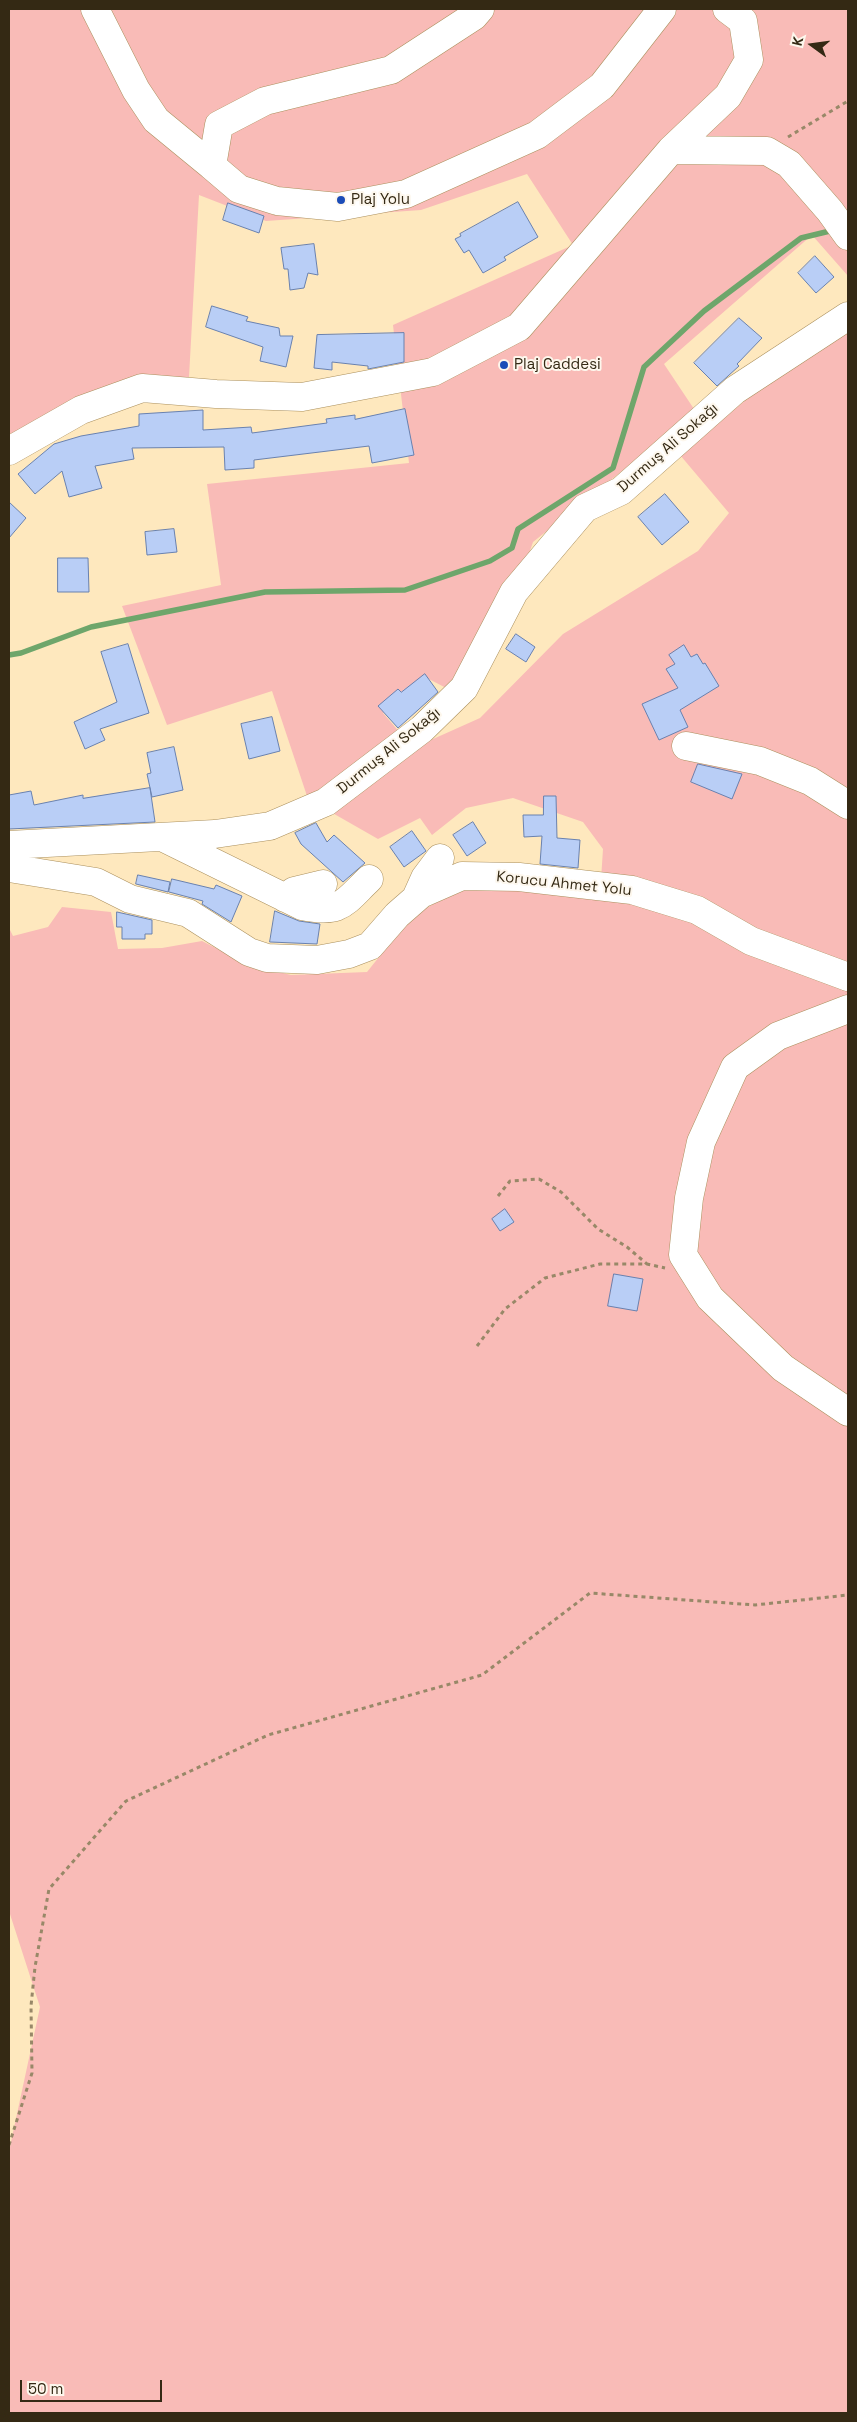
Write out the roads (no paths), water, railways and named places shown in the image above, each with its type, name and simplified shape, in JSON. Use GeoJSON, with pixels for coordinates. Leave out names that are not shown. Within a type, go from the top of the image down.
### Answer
{"type":"FeatureCollection","features":[{"type":"Feature","properties":{"kind":"street"},"geometry":{"type":"LineString","coordinates":[[95,9],[136,90],[156,120],[239,189],[277,201],[338,207],[406,194],[538,136],[602,86],[662,9]]}},
{"type":"Feature","properties":{"kind":"street"},"geometry":{"type":"LineString","coordinates":[[212,166],[219,125],[265,101],[391,70],[474,16],[480,9]]}},
{"type":"Feature","properties":{"kind":"street"},"geometry":{"type":"LineString","coordinates":[[9,451],[81,410],[142,388],[216,394],[302,397],[433,372],[519,327],[671,150],[728,96],[749,60],[743,21],[728,9]]}},
{"type":"Feature","properties":{"kind":"street"},"geometry":{"type":"LineString","coordinates":[[671,150],[767,151],[789,164],[830,211],[848,236]]}},
{"type":"Feature","properties":{"kind":"street","name":"Durmuş Ali Sokağı"},"geometry":{"type":"LineString","coordinates":[[9,845],[215,834],[270,826],[326,802],[422,729],[464,688],[514,592],[585,508],[621,492],[735,390],[848,316]]}},
{"type":"Feature","properties":{"kind":"street"},"geometry":{"type":"LineString","coordinates":[[686,746],[760,761],[810,781],[848,805]]}},
{"type":"Feature","properties":{"kind":"street"},"geometry":{"type":"LineString","coordinates":[[160,837],[302,906],[324,911],[339,907],[369,879]]}},
{"type":"Feature","properties":{"kind":"street"},"geometry":{"type":"LineString","coordinates":[[416,898],[425,878],[440,858]]}},
{"type":"Feature","properties":{"kind":"street","name":"Korucu Ahmet Yolu"},"geometry":{"type":"LineString","coordinates":[[9,868],[96,882],[130,898],[188,913],[249,952],[267,958],[317,960],[349,954],[370,946],[421,894],[462,876],[519,876],[632,890],[697,910],[751,941],[848,977]]}},
{"type":"Feature","properties":{"kind":"street"},"geometry":{"type":"LineString","coordinates":[[285,898],[294,891],[322,884]]}},
{"type":"Feature","properties":{"kind":"street"},"geometry":{"type":"LineString","coordinates":[[848,1009],[778,1036],[735,1067],[701,1142],[690,1198],[683,1255],[710,1298],[783,1368],[848,1412]]}},
{"type":"Feature","properties":{"kind":"waterway"},"geometry":{"type":"LineString","coordinates":[[9,655],[21,653],[91,627],[265,592],[405,590],[490,561],[512,548],[518,529],[613,468],[644,367],[704,311],[801,238],[834,230]]}},
{"type":"Feature","properties":{"kind":"place","name":"Plaj Yolu"},"geometry":{"type":"Point","coordinates":[341,200]}},
{"type":"Feature","properties":{"kind":"place","name":"Plaj Caddesi"},"geometry":{"type":"Point","coordinates":[504,365]}}]}
